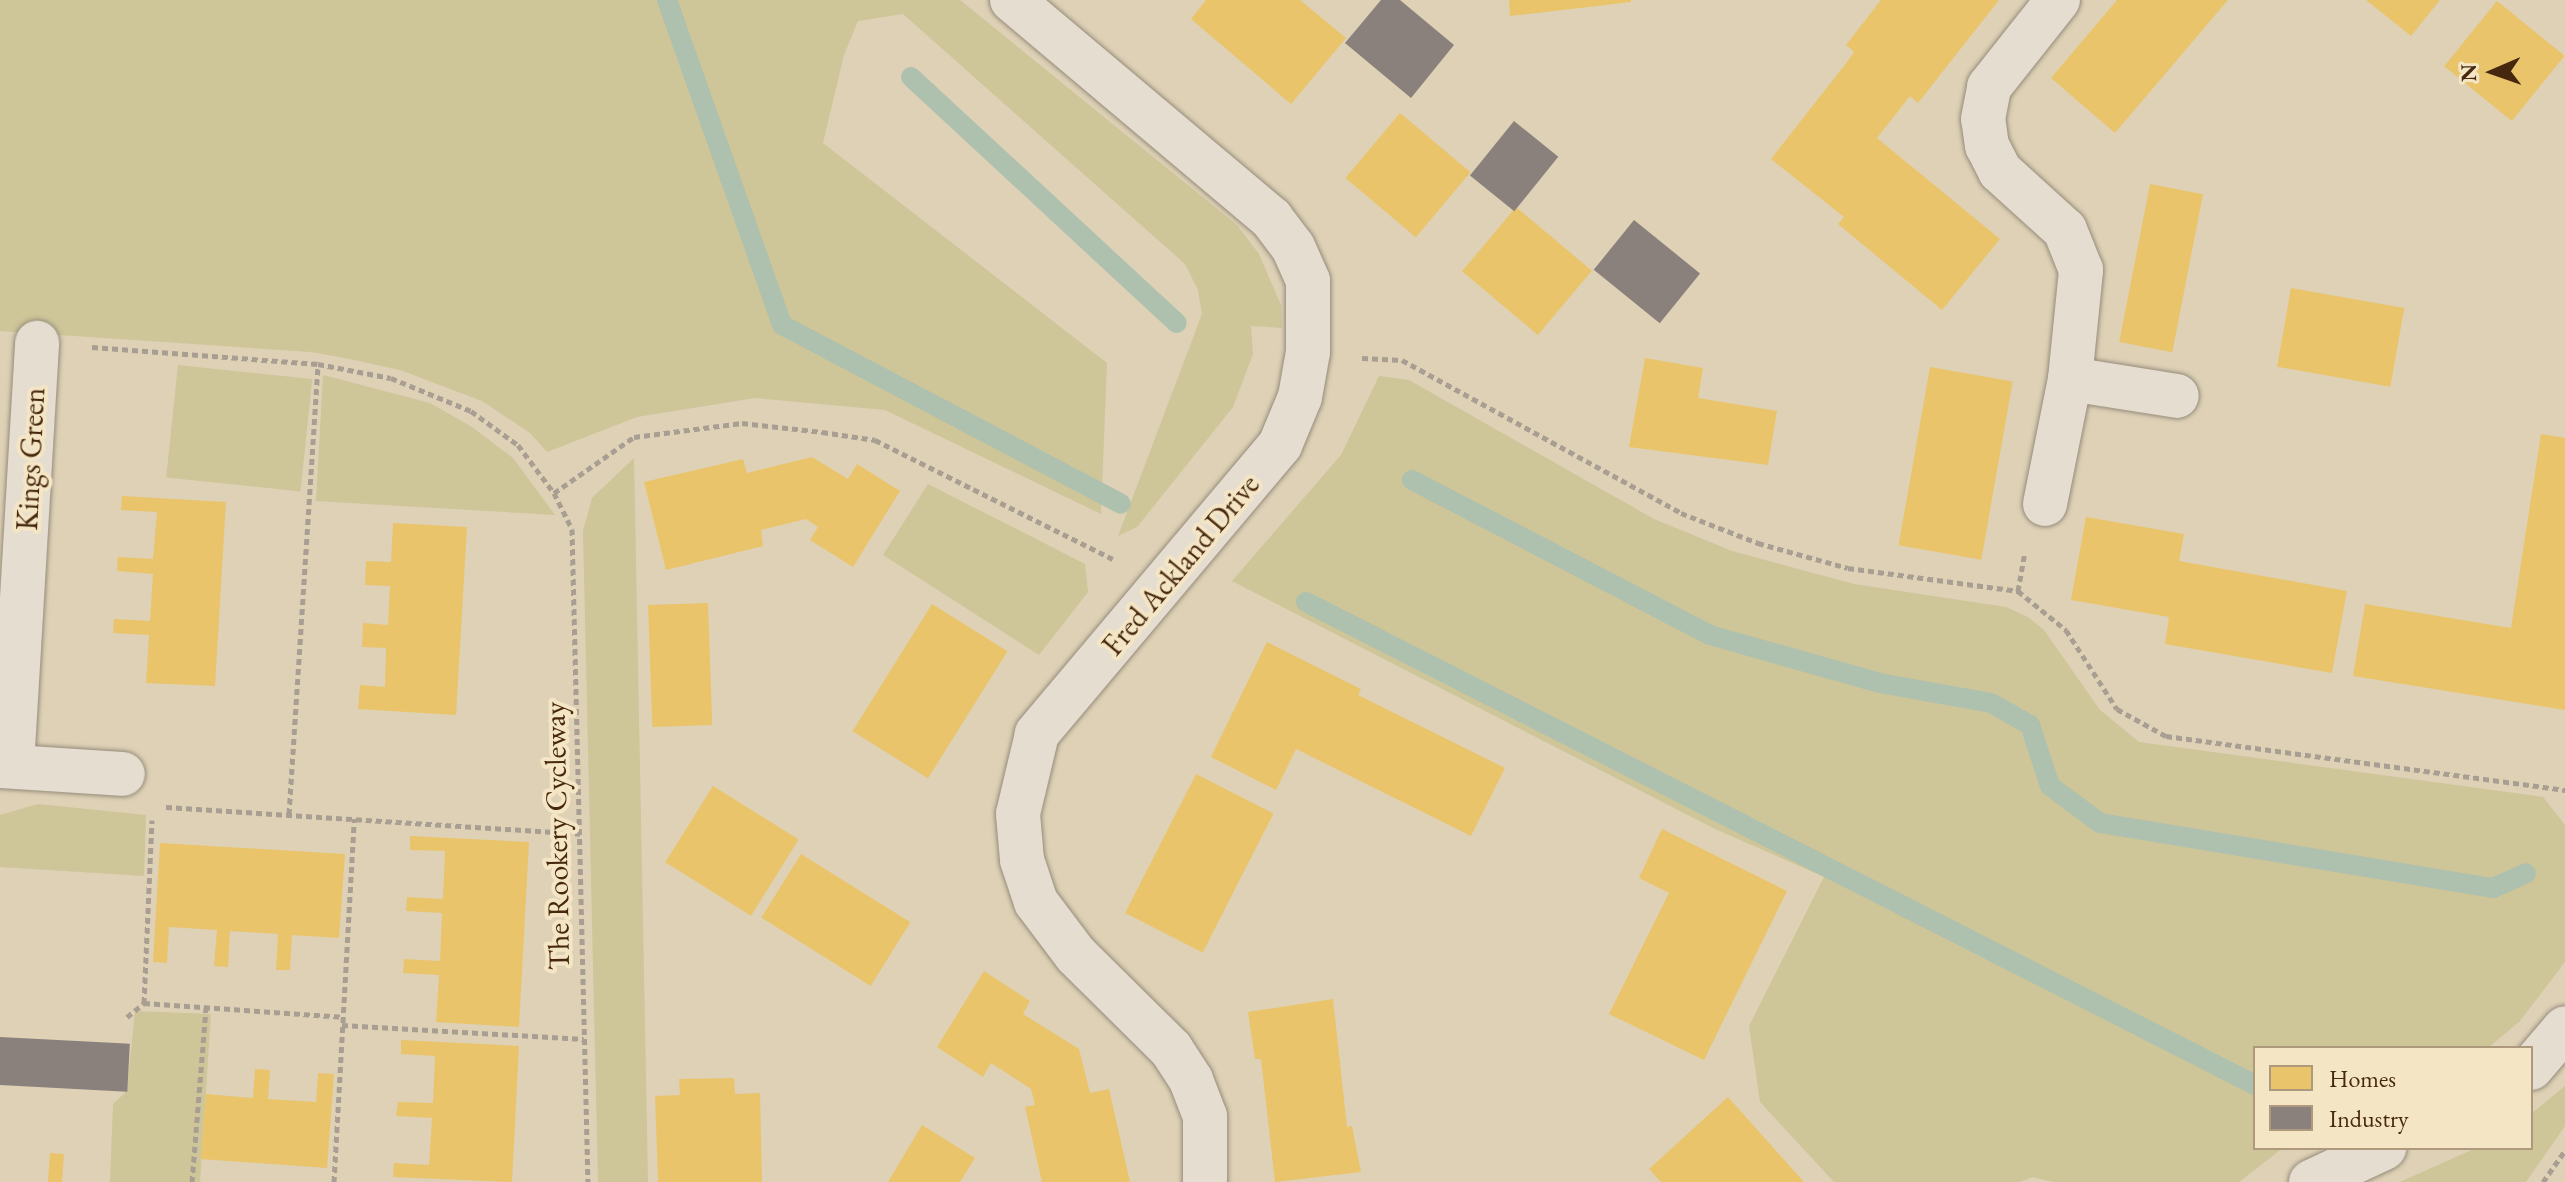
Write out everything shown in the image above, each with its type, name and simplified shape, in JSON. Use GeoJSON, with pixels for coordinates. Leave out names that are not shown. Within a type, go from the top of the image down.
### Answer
{"type":"FeatureCollection","features":[{"type":"Feature","properties":{"kind":"street","name":"Fred Ackland Drive"},"geometry":{"type":"LineString","coordinates":[[1012,0],[1271,218],[1293,247],[1308,281],[1308,352],[1300,397],[1280,445],[1037,734],[1018,814],[1022,860],[1036,902],[1076,955],[1171,1049],[1191,1080],[1205,1116],[1205,1182]]}},
{"type":"Feature","properties":{"kind":"street"},"geometry":{"type":"LineString","coordinates":[[2045,504],[2070,379],[2082,291],[2077,253],[2065,230],[2000,171],[1987,146],[1983,119],[1989,87],[2058,0]]}},
{"type":"Feature","properties":{"kind":"street","name":"Kings Green"},"geometry":{"type":"LineString","coordinates":[[37,343],[6,766],[123,774]]}},
{"type":"Feature","properties":{"kind":"street"},"geometry":{"type":"LineString","coordinates":[[2070,379],[2177,396]]}},
{"type":"Feature","properties":{"kind":"street"},"geometry":{"type":"LineString","coordinates":[[2533,1066],[2565,1028]]}},
{"type":"Feature","properties":{"kind":"street"},"geometry":{"type":"LineString","coordinates":[[2311,1182],[2380,1150]]}},
{"type":"Feature","properties":{"kind":"path","name":"The Rookery Cycleway"},"geometry":{"type":"LineString","coordinates":[[37,343],[318,364],[391,378],[471,411],[518,445],[554,493],[572,529],[588,1182]]}},
{"type":"Feature","properties":{"kind":"path"},"geometry":{"type":"LineString","coordinates":[[1308,352],[1402,360],[1681,513],[1758,543],[1848,568],[2018,591],[2066,630],[2117,709],[2166,736],[2565,790]]}},
{"type":"Feature","properties":{"kind":"path"},"geometry":{"type":"LineString","coordinates":[[288,814],[318,364]]}},
{"type":"Feature","properties":{"kind":"path"},"geometry":{"type":"LineString","coordinates":[[554,493],[634,437],[742,423],[822,432],[875,440],[1125,565]]}},
{"type":"Feature","properties":{"kind":"path"},"geometry":{"type":"LineString","coordinates":[[144,1003],[153,807],[580,834]]}},
{"type":"Feature","properties":{"kind":"path"},"geometry":{"type":"LineString","coordinates":[[334,1182],[354,819]]}},
{"type":"Feature","properties":{"kind":"path"},"geometry":{"type":"LineString","coordinates":[[127,1017],[144,1003],[342,1017]]}},
{"type":"Feature","properties":{"kind":"path"},"geometry":{"type":"LineString","coordinates":[[192,1182],[206,1007]]}},
{"type":"Feature","properties":{"kind":"path"},"geometry":{"type":"LineString","coordinates":[[342,1025],[584,1039]]}},
{"type":"Feature","properties":{"kind":"path"},"geometry":{"type":"LineString","coordinates":[[2543,1182],[2565,1150]]}},
{"type":"Feature","properties":{"kind":"shaded area"},"geometry":{"type":"Polygon","coordinates":[[[0,0],[960,0],[1237,225],[1259,254],[1281,305],[1282,328],[1251,326],[1253,354],[1233,407],[1137,527],[1118,536],[1202,314],[1198,290],[1185,264],[903,14],[858,21],[844,55],[823,143],[1107,363],[1101,514],[885,410],[755,398],[637,417],[547,452],[530,433],[482,401],[400,370],[311,352],[0,331],[0,0]]]}},
{"type":"Feature","properties":{"kind":"shaded area"},"geometry":{"type":"Polygon","coordinates":[[[178,365],[312,379],[300,491],[166,477],[178,365]]]}},
{"type":"Feature","properties":{"kind":"shaded area"},"geometry":{"type":"Polygon","coordinates":[[[323,375],[430,403],[472,427],[513,458],[555,515],[316,501],[323,375]]]}},
{"type":"Feature","properties":{"kind":"shaded area"},"geometry":{"type":"Polygon","coordinates":[[[1379,376],[1409,380],[1654,519],[1732,551],[1854,584],[2006,607],[2028,617],[2044,630],[2100,710],[2139,742],[2543,797],[2565,825],[2565,962],[2520,1021],[2490,1046],[2253,1046],[2253,1150],[2280,1150],[2239,1182],[2053,1182],[2033,1177],[2019,1182],[1834,1182],[1760,1102],[1749,1026],[1824,877],[1715,829],[1232,581],[1341,455],[1379,376]]]}},
{"type":"Feature","properties":{"kind":"shaded area"},"geometry":{"type":"Polygon","coordinates":[[[634,458],[648,1182],[598,1182],[583,531],[592,498],[634,458]]]}},
{"type":"Feature","properties":{"kind":"shaded area"},"geometry":{"type":"Polygon","coordinates":[[[928,484],[1085,564],[1088,592],[1039,655],[883,555],[928,484]]]}},
{"type":"Feature","properties":{"kind":"shaded area"},"geometry":{"type":"Polygon","coordinates":[[[38,804],[146,815],[144,876],[0,867],[0,815],[38,804]]]}},
{"type":"Feature","properties":{"kind":"shaded area"},"geometry":{"type":"Polygon","coordinates":[[[135,1011],[211,1014],[200,1182],[110,1182],[113,1104],[127,1091],[135,1011]]]}},
{"type":"Feature","properties":{"kind":"shaded area"},"geometry":{"type":"Polygon","coordinates":[[[2565,1086],[2565,1126],[2526,1182],[2400,1182],[2472,1150],[2533,1150],[2533,1112],[2565,1086]]]}},
{"type":"Feature","properties":{"kind":"building: Homes"},"geometry":{"type":"Polygon","coordinates":[[[1206,0],[1300,0],[1346,38],[1291,104],[1191,19],[1206,0]]]}},
{"type":"Feature","properties":{"kind":"building: Homes"},"geometry":{"type":"Polygon","coordinates":[[[1509,0],[1631,0],[1631,2],[1510,16],[1509,0]]]}},
{"type":"Feature","properties":{"kind":"building: Homes"},"geometry":{"type":"Polygon","coordinates":[[[1881,0],[1999,0],[1918,103],[1910,96],[1877,138],[2000,239],[1942,310],[1838,224],[1844,217],[1771,159],[1854,52],[1846,45],[1881,0]]]}},
{"type":"Feature","properties":{"kind":"building: Homes"},"geometry":{"type":"Polygon","coordinates":[[[2117,0],[2228,0],[2115,133],[2051,78],[2117,0]]]}},
{"type":"Feature","properties":{"kind":"building: Homes"},"geometry":{"type":"Polygon","coordinates":[[[2366,0],[2440,0],[2411,36],[2366,0]]]}},
{"type":"Feature","properties":{"kind":"building: Homes"},"geometry":{"type":"Polygon","coordinates":[[[2497,1],[2565,56],[2512,121],[2444,66],[2497,1]]]}},
{"type":"Feature","properties":{"kind":"building: Homes"},"geometry":{"type":"Polygon","coordinates":[[[1400,113],[1470,172],[1416,237],[1345,178],[1400,113]]]}},
{"type":"Feature","properties":{"kind":"building: Homes"},"geometry":{"type":"Polygon","coordinates":[[[2150,184],[2203,194],[2172,352],[2119,342],[2150,184]]]}},
{"type":"Feature","properties":{"kind":"building: Homes"},"geometry":{"type":"Polygon","coordinates":[[[1516,207],[1592,271],[1538,335],[1462,271],[1516,207]]]}},
{"type":"Feature","properties":{"kind":"building: Homes"},"geometry":{"type":"Polygon","coordinates":[[[2291,288],[2404,308],[2390,387],[2277,367],[2291,288]]]}},
{"type":"Feature","properties":{"kind":"building: Homes"},"geometry":{"type":"Polygon","coordinates":[[[1645,358],[1703,368],[1698,398],[1777,411],[1768,465],[1629,447],[1645,358]]]}},
{"type":"Feature","properties":{"kind":"building: Homes"},"geometry":{"type":"Polygon","coordinates":[[[1930,367],[2013,382],[1981,560],[1899,545],[1930,367]]]}},
{"type":"Feature","properties":{"kind":"building: Homes"},"geometry":{"type":"Polygon","coordinates":[[[2541,434],[2565,438],[2565,710],[2353,676],[2365,604],[2511,628],[2541,434]]]}},
{"type":"Feature","properties":{"kind":"building: Homes"},"geometry":{"type":"Polygon","coordinates":[[[812,457],[848,479],[857,464],[900,491],[853,567],[810,540],[818,527],[806,519],[761,530],[763,546],[666,570],[644,482],[743,459],[747,473],[812,457]]]}},
{"type":"Feature","properties":{"kind":"building: Homes"},"geometry":{"type":"Polygon","coordinates":[[[122,496],[226,502],[215,686],[146,683],[149,635],[113,633],[114,619],[150,621],[153,574],[117,571],[118,557],[153,559],[157,512],[121,510],[122,496]]]}},
{"type":"Feature","properties":{"kind":"building: Homes"},"geometry":{"type":"Polygon","coordinates":[[[2086,517],[2184,534],[2179,561],[2347,591],[2332,673],[2165,644],[2169,617],[2071,600],[2086,517]]]}},
{"type":"Feature","properties":{"kind":"building: Homes"},"geometry":{"type":"Polygon","coordinates":[[[393,523],[467,527],[456,715],[358,709],[360,685],[385,687],[386,648],[362,647],[363,623],[388,625],[390,586],[365,585],[366,561],[391,562],[393,523]]]}},
{"type":"Feature","properties":{"kind":"building: Homes"},"geometry":{"type":"Polygon","coordinates":[[[708,603],[712,725],[652,727],[648,605],[708,603]]]}},
{"type":"Feature","properties":{"kind":"building: Homes"},"geometry":{"type":"Polygon","coordinates":[[[932,604],[1007,651],[928,778],[853,731],[932,604]]]}},
{"type":"Feature","properties":{"kind":"building: Homes"},"geometry":{"type":"Polygon","coordinates":[[[1267,642],[1361,689],[1358,695],[1505,768],[1471,836],[1296,749],[1276,790],[1211,757],[1267,642]]]}},
{"type":"Feature","properties":{"kind":"building: Homes"},"geometry":{"type":"Polygon","coordinates":[[[1196,774],[1274,813],[1203,952],[1125,913],[1196,774]]]}},
{"type":"Feature","properties":{"kind":"building: Homes"},"geometry":{"type":"Polygon","coordinates":[[[713,786],[799,840],[751,916],[665,862],[713,786]]]}},
{"type":"Feature","properties":{"kind":"building: Homes"},"geometry":{"type":"Polygon","coordinates":[[[1662,829],[1787,891],[1704,1060],[1609,1014],[1669,893],[1639,878],[1662,829]]]}},
{"type":"Feature","properties":{"kind":"building: Homes"},"geometry":{"type":"Polygon","coordinates":[[[410,836],[529,842],[519,1027],[436,1022],[439,975],[403,973],[404,959],[440,961],[442,913],[406,911],[407,897],[443,899],[445,851],[410,850],[410,836]]]}},
{"type":"Feature","properties":{"kind":"building: Homes"},"geometry":{"type":"Polygon","coordinates":[[[160,843],[345,854],[339,938],[292,935],[290,970],[276,970],[278,934],[230,931],[228,967],[214,966],[217,930],[169,927],[167,963],[153,962],[160,843]]]}},
{"type":"Feature","properties":{"kind":"building: Homes"},"geometry":{"type":"Polygon","coordinates":[[[801,854],[910,922],[871,986],[761,918],[801,854]]]}},
{"type":"Feature","properties":{"kind":"building: Homes"},"geometry":{"type":"Polygon","coordinates":[[[984,971],[1030,1001],[1023,1014],[1079,1049],[1090,1093],[1109,1089],[1130,1182],[1042,1182],[1025,1107],[1035,1105],[1031,1089],[991,1063],[983,1077],[937,1047],[984,971]]]}},
{"type":"Feature","properties":{"kind":"building: Homes"},"geometry":{"type":"Polygon","coordinates":[[[1333,999],[1347,1127],[1352,1126],[1361,1172],[1275,1182],[1261,1059],[1255,1059],[1248,1012],[1333,999]]]}},
{"type":"Feature","properties":{"kind":"building: Homes"},"geometry":{"type":"Polygon","coordinates":[[[401,1040],[519,1046],[512,1182],[393,1177],[394,1163],[429,1165],[432,1118],[396,1116],[398,1102],[433,1103],[435,1056],[401,1054],[401,1040]]]}},
{"type":"Feature","properties":{"kind":"building: Homes"},"geometry":{"type":"Polygon","coordinates":[[[255,1069],[270,1070],[268,1099],[316,1102],[318,1073],[334,1074],[327,1168],[201,1159],[206,1094],[253,1098],[255,1069]]]}},
{"type":"Feature","properties":{"kind":"building: Homes"},"geometry":{"type":"Polygon","coordinates":[[[734,1078],[735,1094],[760,1093],[762,1182],[658,1182],[655,1096],[680,1095],[679,1079],[734,1078]]]}},
{"type":"Feature","properties":{"kind":"building: Homes"},"geometry":{"type":"Polygon","coordinates":[[[1728,1097],[1804,1182],[1661,1182],[1649,1169],[1728,1097]]]}},
{"type":"Feature","properties":{"kind":"building: Homes"},"geometry":{"type":"Polygon","coordinates":[[[922,1125],[975,1158],[960,1182],[888,1182],[922,1125]]]}},
{"type":"Feature","properties":{"kind":"building: Homes"},"geometry":{"type":"Polygon","coordinates":[[[50,1153],[64,1154],[62,1182],[48,1182],[50,1153]]]}},
{"type":"Feature","properties":{"kind":"building: Industry"},"geometry":{"type":"Polygon","coordinates":[[[1381,0],[1400,0],[1454,45],[1411,98],[1345,43],[1381,0]]]}},
{"type":"Feature","properties":{"kind":"building: Industry"},"geometry":{"type":"Polygon","coordinates":[[[1514,121],[1558,157],[1514,211],[1470,175],[1514,121]]]}},
{"type":"Feature","properties":{"kind":"building: Industry"},"geometry":{"type":"Polygon","coordinates":[[[1634,220],[1700,273],[1660,323],[1594,270],[1634,220]]]}},
{"type":"Feature","properties":{"kind":"building: Industry"},"geometry":{"type":"Polygon","coordinates":[[[0,1037],[130,1044],[127,1092],[0,1085],[0,1037]]]}},
{"type":"Feature","properties":{"kind":"waterway"},"geometry":{"type":"LineString","coordinates":[[667,0],[782,325],[1121,504]]}},
{"type":"Feature","properties":{"kind":"waterway"},"geometry":{"type":"LineString","coordinates":[[911,77],[1177,323]]}},
{"type":"Feature","properties":{"kind":"waterway"},"geometry":{"type":"LineString","coordinates":[[1412,480],[1710,635],[1880,683],[1991,703],[2030,725],[2050,786],[2100,823],[2493,888],[2526,873]]}},
{"type":"Feature","properties":{"kind":"waterway"},"geometry":{"type":"LineString","coordinates":[[1306,602],[2253,1084]]}}]}
